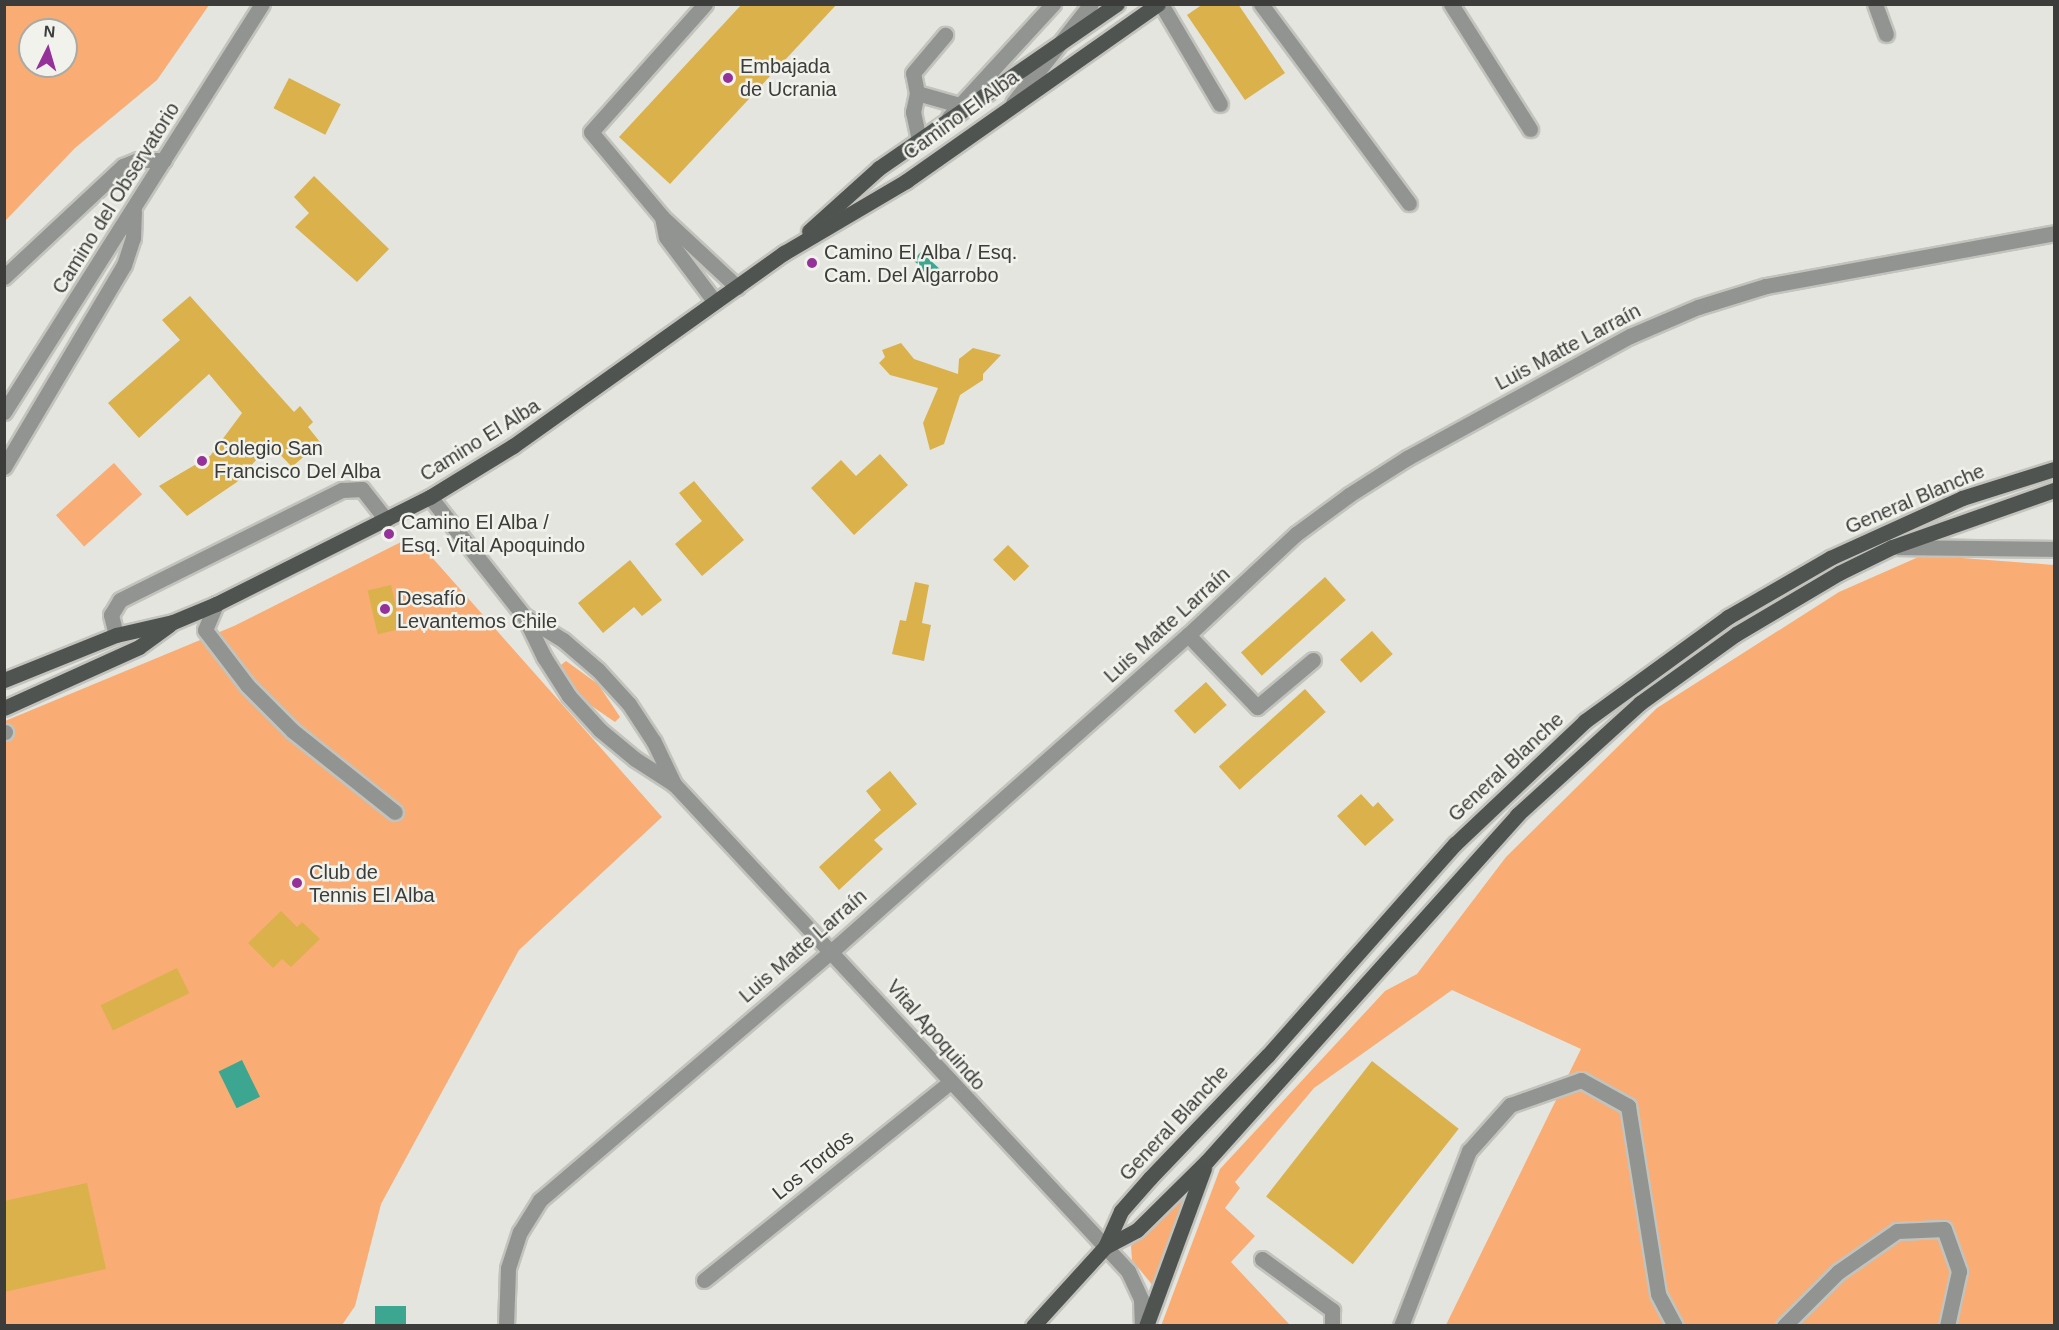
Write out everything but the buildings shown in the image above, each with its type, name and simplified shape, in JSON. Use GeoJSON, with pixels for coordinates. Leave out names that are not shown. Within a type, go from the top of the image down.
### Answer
{"type":"FeatureCollection","features":[{"type":"Feature","properties":{"kind":"main road","name":"Camino El Alba"},"geometry":{"type":"LineString","coordinates":[[784,253],[879,168],[1118,4]]}},
{"type":"Feature","properties":{"kind":"main road","name":"Camino El Alba"},"geometry":{"type":"LineString","coordinates":[[4,680],[116,635],[173,622],[216,604],[430,497],[513,446],[784,253],[906,181],[1013,103],[1159,4]]}},
{"type":"Feature","properties":{"kind":"main road","name":"General Blanche"},"geometry":{"type":"LineString","coordinates":[[1033,1326],[1105,1247],[1121,1211],[1150,1178],[1268,1055],[1455,844],[1585,721],[1699,636],[1830,558],[1962,498],[2055,470]]}},
{"type":"Feature","properties":{"kind":"main road","name":"General Blanche"},"geometry":{"type":"LineString","coordinates":[[1105,1247],[1137,1230],[1207,1161],[1480,854],[1594,741],[1736,633],[1892,547],[2055,490]]}},
{"type":"Feature","properties":{"kind":"main road","name":"Camino El Alba"},"geometry":{"type":"LineString","coordinates":[[4,708],[139,647],[173,622]]}},
{"type":"Feature","properties":{"kind":"main road"},"geometry":{"type":"LineString","coordinates":[[1144,1326],[1207,1161]]}},
{"type":"Feature","properties":{"kind":"street","name":"Camino del Observatorio"},"geometry":{"type":"LineString","coordinates":[[4,412],[258,10],[268,4]]}},
{"type":"Feature","properties":{"kind":"street"},"geometry":{"type":"LineString","coordinates":[[705,4],[591,132],[662,218],[737,286]]}},
{"type":"Feature","properties":{"kind":"street"},"geometry":{"type":"LineString","coordinates":[[942,124],[1053,4]]}},
{"type":"Feature","properties":{"kind":"street"},"geometry":{"type":"LineString","coordinates":[[1013,103],[1091,4]]}},
{"type":"Feature","properties":{"kind":"street"},"geometry":{"type":"LineString","coordinates":[[1159,4],[1220,104]]}},
{"type":"Feature","properties":{"kind":"street"},"geometry":{"type":"LineString","coordinates":[[1261,4],[1409,203]]}},
{"type":"Feature","properties":{"kind":"street"},"geometry":{"type":"LineString","coordinates":[[1451,4],[1530,129]]}},
{"type":"Feature","properties":{"kind":"street"},"geometry":{"type":"LineString","coordinates":[[1875,4],[1886,34]]}},
{"type":"Feature","properties":{"kind":"street"},"geometry":{"type":"LineString","coordinates":[[919,140],[913,112],[917,93],[912,80],[916,65],[945,35]]}},
{"type":"Feature","properties":{"kind":"street"},"geometry":{"type":"LineString","coordinates":[[917,93],[959,105]]}},
{"type":"Feature","properties":{"kind":"street"},"geometry":{"type":"LineString","coordinates":[[4,277],[123,166],[138,160],[165,160]]}},
{"type":"Feature","properties":{"kind":"street"},"geometry":{"type":"LineString","coordinates":[[4,467],[124,265],[133,238],[134,209]]}},
{"type":"Feature","properties":{"kind":"street"},"geometry":{"type":"LineString","coordinates":[[662,218],[666,237],[715,302]]}},
{"type":"Feature","properties":{"kind":"street","name":"Luis Matte Larraín"},"geometry":{"type":"LineString","coordinates":[[506,1326],[508,1268],[520,1232],[540,1200],[833,950],[1188,635],[1296,534],[1349,495],[1407,458],[1630,336],[1698,307],[1766,286],[2055,232]]}},
{"type":"Feature","properties":{"kind":"street"},"geometry":{"type":"LineString","coordinates":[[116,635],[111,615],[120,600],[342,490],[362,489],[386,520]]}},
{"type":"Feature","properties":{"kind":"street","name":"Vital Apoquindo"},"geometry":{"type":"LineString","coordinates":[[430,497],[524,616],[544,657],[569,696],[600,730],[635,759],[674,784],[833,950],[949,1083],[1105,1247],[1137,1285],[1144,1326]]}},
{"type":"Feature","properties":{"kind":"street"},"geometry":{"type":"LineString","coordinates":[[1892,547],[2055,549]]}},
{"type":"Feature","properties":{"kind":"street"},"geometry":{"type":"LineString","coordinates":[[216,604],[204,630],[247,685],[293,731],[395,812]]}},
{"type":"Feature","properties":{"kind":"street","name":"Vital Apoquindo"},"geometry":{"type":"LineString","coordinates":[[524,616],[563,640],[598,670],[629,704],[654,742],[674,784]]}},
{"type":"Feature","properties":{"kind":"street"},"geometry":{"type":"LineString","coordinates":[[1188,635],[1257,707],[1313,660]]}},
{"type":"Feature","properties":{"kind":"street"},"geometry":{"type":"LineString","coordinates":[[1401,1326],[1469,1151],[1510,1105],[1581,1080],[1628,1106],[1658,1294],[1674,1326]]}},
{"type":"Feature","properties":{"kind":"street","name":"Los Tordos"},"geometry":{"type":"LineString","coordinates":[[704,1280],[949,1083]]}},
{"type":"Feature","properties":{"kind":"street"},"geometry":{"type":"LineString","coordinates":[[1784,1326],[1838,1272],[1897,1231],[1944,1229],[1959,1271],[1947,1326]]}},
{"type":"Feature","properties":{"kind":"street"},"geometry":{"type":"LineString","coordinates":[[1262,1259],[1332,1310],[1332,1326]]}},
{"type":"Feature","properties":{"kind":"shaded area"},"geometry":{"type":"Polygon","coordinates":[[[5,4],[209,5],[157,80],[75,148],[5,221],[5,4]]]}},
{"type":"Feature","properties":{"kind":"shaded area"},"geometry":{"type":"Polygon","coordinates":[[[921,252],[941,270],[927,284],[917,274],[922,268],[913,260],[921,252]]]}},
{"type":"Feature","properties":{"kind":"shaded area"},"geometry":{"type":"Polygon","coordinates":[[[114,463],[142,494],[84,546],[56,515],[114,463]]]}},
{"type":"Feature","properties":{"kind":"shaded area","name":"Club de Tennis El Alba"},"geometry":{"type":"Polygon","coordinates":[[[413,536],[662,817],[519,950],[381,1204],[355,1306],[342,1325],[5,1325],[5,721],[234,626],[413,536]]]}},
{"type":"Feature","properties":{"kind":"shaded area"},"geometry":{"type":"Polygon","coordinates":[[[1923,555],[2054,565],[2054,1325],[1446,1325],[1581,1049],[1452,990],[1314,1088],[1235,1182],[1240,1188],[1225,1208],[1255,1236],[1231,1262],[1290,1325],[1161,1326],[1220,1169],[1385,991],[1417,974],[1506,857],[1657,708],[1839,592],[1923,555]]]}},
{"type":"Feature","properties":{"kind":"shaded area"},"geometry":{"type":"Polygon","coordinates":[[[566,661],[598,684],[620,717],[615,722],[580,698],[561,665],[566,661]]]}},
{"type":"Feature","properties":{"kind":"shaded area"},"geometry":{"type":"Polygon","coordinates":[[[242,1060],[260,1097],[237,1108],[219,1071],[242,1060]]]}},
{"type":"Feature","properties":{"kind":"shaded area"},"geometry":{"type":"Polygon","coordinates":[[[1191,1187],[1154,1287],[1132,1260],[1131,1246],[1191,1187]]]}},
{"type":"Feature","properties":{"kind":"shaded area"},"geometry":{"type":"Polygon","coordinates":[[[375,1306],[406,1306],[406,1325],[375,1325],[375,1306]]]}},
{"type":"Feature","properties":{"kind":"place","name":"Embajada de Ucrania"},"geometry":{"type":"Point","coordinates":[728,78]}},
{"type":"Feature","properties":{"kind":"place","name":"Camino El Alba / Esq. Cam. Del Algarrobo"},"geometry":{"type":"Point","coordinates":[812,263]}},
{"type":"Feature","properties":{"kind":"place","name":"Colegio San Francisco Del Alba"},"geometry":{"type":"Point","coordinates":[202,461]}},
{"type":"Feature","properties":{"kind":"place","name":"Camino El Alba / Esq. Vital Apoquindo"},"geometry":{"type":"Point","coordinates":[389,534]}},
{"type":"Feature","properties":{"kind":"place","name":"Desafío Levantemos Chile"},"geometry":{"type":"Point","coordinates":[385,609]}},
{"type":"Feature","properties":{"kind":"place","name":"Club de Tennis El Alba"},"geometry":{"type":"Point","coordinates":[297,883]}}]}
